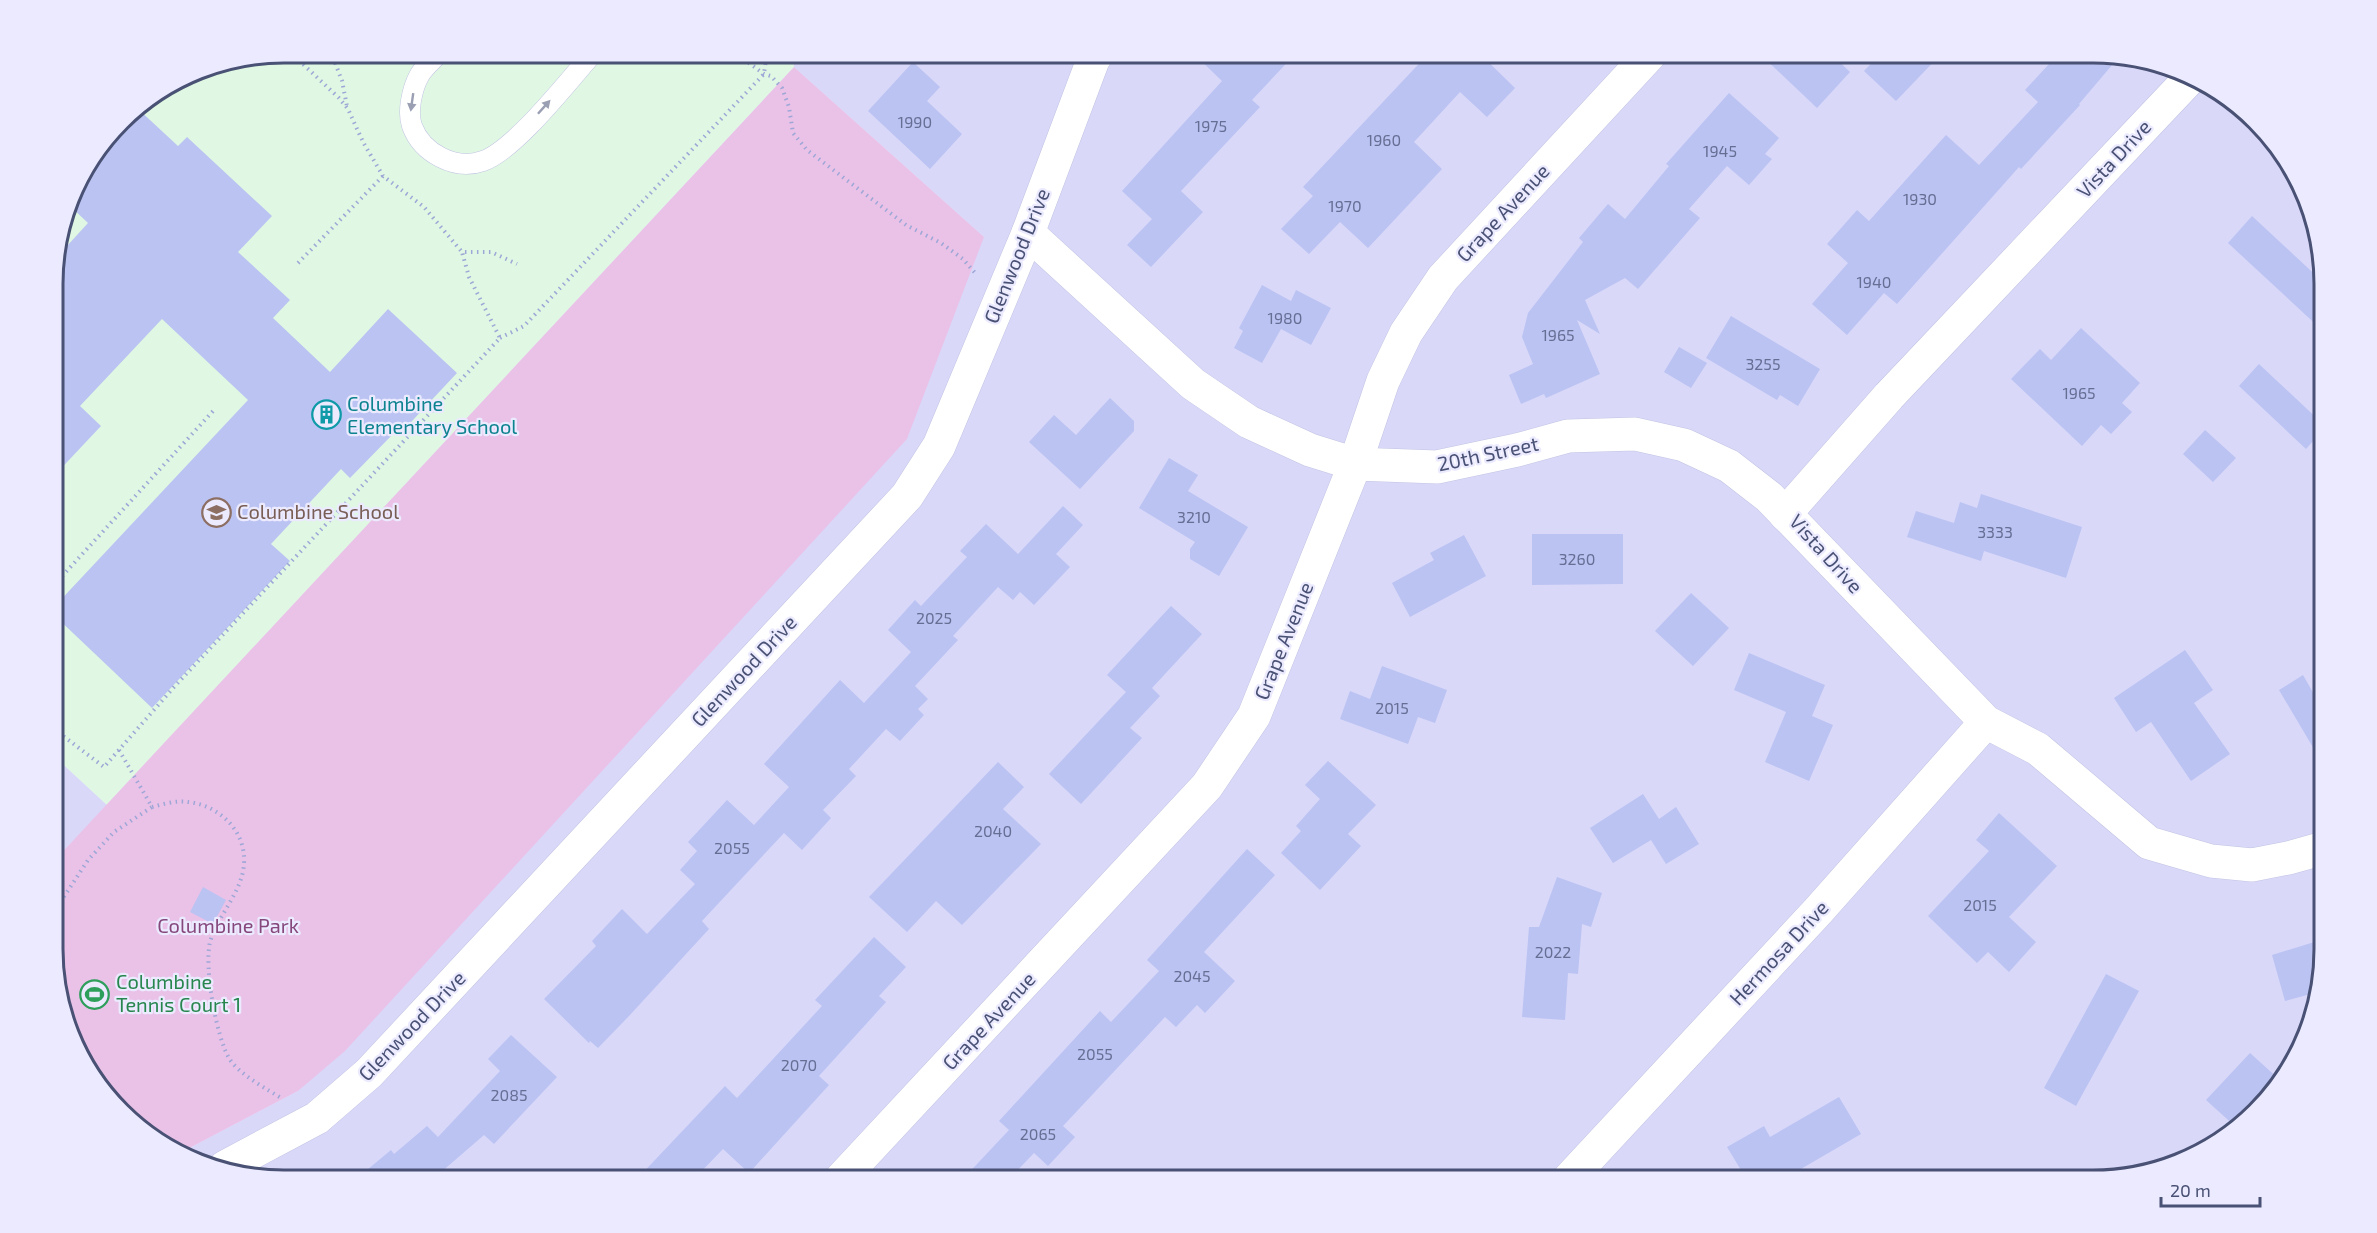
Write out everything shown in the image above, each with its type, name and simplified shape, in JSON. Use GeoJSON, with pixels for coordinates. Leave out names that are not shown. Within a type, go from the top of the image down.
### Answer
{"type":"FeatureCollection","features":[{"type":"Feature","properties":{"kind":"street","name":"Glenwood Drive"},"geometry":{"type":"LineString","coordinates":[[232,1163],[317,1118],[369,1073],[907,496],[939,446],[1028,233],[1092,63]]}},
{"type":"Feature","properties":{"kind":"street","name":"Grape Avenue"},"geometry":{"type":"LineString","coordinates":[[849,1170],[1207,786],[1254,716],[1355,464],[1383,381],[1406,333],[1443,278],[1642,63]]}},
{"type":"Feature","properties":{"kind":"street","name":"Vista Drive"},"geometry":{"type":"LineString","coordinates":[[2185,83],[1889,396],[1785,514],[1986,722],[2038,749],[2149,843],[2211,861],[2252,865],[2314,851]]}},
{"type":"Feature","properties":{"kind":"street","name":"20th Street"},"geometry":{"type":"LineString","coordinates":[[1028,233],[1193,384],[1249,422],[1310,450],[1355,464],[1437,467],[1517,450],[1568,436],[1635,434],[1684,445],[1729,466],[1769,497],[1785,514]]}},
{"type":"Feature","properties":{"kind":"street","name":"Hermosa Drive"},"geometry":{"type":"LineString","coordinates":[[1577,1170],[1818,912],[1986,722]]}},
{"type":"Feature","properties":{"kind":"lane"},"geometry":{"type":"LineString","coordinates":[[430,63],[419,76],[411,100],[411,123],[417,137],[430,151],[445,160],[464,164],[481,162],[497,155],[584,63]]}},
{"type":"Feature","properties":{"kind":"path"},"geometry":{"type":"LineString","coordinates":[[302,63],[348,109]]}},
{"type":"Feature","properties":{"kind":"path"},"geometry":{"type":"LineString","coordinates":[[335,63],[348,109],[382,176],[424,207],[462,252],[469,277],[500,338]]}},
{"type":"Feature","properties":{"kind":"path"},"geometry":{"type":"LineString","coordinates":[[749,63],[764,74],[771,76],[782,88],[789,107],[793,133],[807,150],[906,225],[941,243],[963,259],[982,281],[1003,292]]}},
{"type":"Feature","properties":{"kind":"path"},"geometry":{"type":"LineString","coordinates":[[63,736],[104,767],[174,687],[500,338],[524,326],[764,74],[765,63]]}},
{"type":"Feature","properties":{"kind":"path"},"geometry":{"type":"LineString","coordinates":[[298,263],[382,176]]}},
{"type":"Feature","properties":{"kind":"path"},"geometry":{"type":"LineString","coordinates":[[462,252],[491,252],[517,264]]}},
{"type":"Feature","properties":{"kind":"path"},"geometry":{"type":"LineString","coordinates":[[63,575],[214,410]]}},
{"type":"Feature","properties":{"kind":"path"},"geometry":{"type":"LineString","coordinates":[[120,750],[152,807]]}},
{"type":"Feature","properties":{"kind":"path"},"geometry":{"type":"LineString","coordinates":[[63,899],[95,853],[114,832],[152,807],[187,801],[210,807],[225,818],[239,836],[244,862],[238,885],[221,916],[210,943],[208,972],[215,1017],[229,1059],[257,1084],[317,1118]]}},
{"type":"Feature","properties":{"kind":"shaded area","name":"Columbine School"},"geometry":{"type":"Polygon","coordinates":[[[270,63],[793,63],[794,67],[107,805],[63,764],[63,270],[67,241],[80,200],[100,161],[118,138],[161,100],[186,86],[241,67],[270,63]]]}},
{"type":"Feature","properties":{"kind":"shaded area"},"geometry":{"type":"Polygon","coordinates":[[[793,63],[2107,63],[2136,67],[2164,75],[2216,100],[2259,138],[2277,161],[2302,213],[2310,241],[2314,270],[2314,963],[2310,992],[2302,1020],[2277,1072],[2239,1115],[2216,1133],[2164,1158],[2136,1166],[2107,1170],[270,1170],[241,1166],[189,1148],[298,1091],[984,237],[794,67],[793,63]]]}},
{"type":"Feature","properties":{"kind":"shaded area"},"geometry":{"type":"Polygon","coordinates":[[[63,764],[107,805],[63,851],[63,764]]]}},
{"type":"Feature","properties":{"kind":"green space","name":"Columbine Park"},"geometry":{"type":"Polygon","coordinates":[[[794,67],[984,237],[907,439],[345,1051],[298,1091],[189,1148],[161,1133],[118,1095],[100,1072],[86,1047],[67,992],[63,963],[63,851],[794,67]]]}},
{"type":"Feature","properties":{"kind":"building"},"geometry":{"type":"Polygon","coordinates":[[[914,63],[940,87],[927,101],[962,134],[930,169],[868,111],[914,63]]]}},
{"type":"Feature","properties":{"kind":"building"},"geometry":{"type":"Polygon","coordinates":[[[1203,63],[1287,63],[1252,100],[1260,107],[1181,191],[1203,212],[1151,267],[1127,245],[1152,219],[1122,191],[1222,81],[1203,63]]]}},
{"type":"Feature","properties":{"kind":"building"},"geometry":{"type":"Polygon","coordinates":[[[1420,63],[1489,63],[1515,88],[1487,117],[1460,92],[1414,142],[1442,169],[1368,248],[1340,222],[1309,254],[1281,229],[1313,196],[1303,187],[1420,63]]]}},
{"type":"Feature","properties":{"kind":"building"},"geometry":{"type":"Polygon","coordinates":[[[1770,63],[1841,63],[1850,72],[1817,108],[1770,63]]]}},
{"type":"Feature","properties":{"kind":"building"},"geometry":{"type":"Polygon","coordinates":[[[1872,63],[1932,63],[1896,101],[1864,71],[1872,63]]]}},
{"type":"Feature","properties":{"kind":"building"},"geometry":{"type":"Polygon","coordinates":[[[2050,63],[2113,64],[2080,105],[2021,169],[2019,167],[1897,304],[1884,293],[1847,335],[1812,304],[1848,263],[1827,244],[1857,210],[1869,221],[1946,135],[1979,165],[2038,102],[2025,90],[2050,63]]]}},
{"type":"Feature","properties":{"kind":"building"},"geometry":{"type":"Polygon","coordinates":[[[1729,93],[1779,138],[1765,154],[1772,159],[1749,185],[1727,166],[1689,209],[1700,218],[1638,289],[1625,278],[1585,300],[1600,334],[1577,320],[1600,374],[1546,398],[1544,394],[1521,404],[1509,375],[1533,364],[1522,337],[1528,313],[1583,242],[1579,238],[1608,204],[1625,219],[1669,166],[1666,164],[1729,93]]]}},
{"type":"Feature","properties":{"kind":"building","name":"Columbine Elementary School"},"geometry":{"type":"Polygon","coordinates":[[[143,114],[178,146],[187,137],[272,216],[238,252],[290,300],[273,318],[330,372],[388,309],[457,373],[398,436],[394,433],[350,478],[341,469],[271,544],[290,561],[152,708],[63,624],[63,597],[248,400],[162,319],[80,406],[101,426],[63,466],[63,270],[66,247],[88,223],[76,211],[86,186],[100,161],[118,138],[143,114]]]}},
{"type":"Feature","properties":{"kind":"building"},"geometry":{"type":"Polygon","coordinates":[[[2252,216],[2314,274],[2314,323],[2228,243],[2252,216]]]}},
{"type":"Feature","properties":{"kind":"building"},"geometry":{"type":"Polygon","coordinates":[[[1262,285],[1291,301],[1296,290],[1331,308],[1311,345],[1281,329],[1262,363],[1234,348],[1243,331],[1239,328],[1262,285]]]}},
{"type":"Feature","properties":{"kind":"building"},"geometry":{"type":"Polygon","coordinates":[[[1731,316],[1820,369],[1798,406],[1780,395],[1777,400],[1706,358],[1731,316]]]}},
{"type":"Feature","properties":{"kind":"building"},"geometry":{"type":"Polygon","coordinates":[[[2081,328],[2140,383],[2122,403],[2132,412],[2111,434],[2101,425],[2082,446],[2011,379],[2040,349],[2051,360],[2081,328]]]}},
{"type":"Feature","properties":{"kind":"building"},"geometry":{"type":"Polygon","coordinates":[[[1679,347],[1707,363],[1691,388],[1664,372],[1679,347]]]}},
{"type":"Feature","properties":{"kind":"building"},"geometry":{"type":"Polygon","coordinates":[[[2259,364],[2314,416],[2314,440],[2306,449],[2239,386],[2259,364]]]}},
{"type":"Feature","properties":{"kind":"building"},"geometry":{"type":"Polygon","coordinates":[[[1110,398],[1134,421],[1134,431],[1080,489],[1029,442],[1054,415],[1076,435],[1110,398]]]}},
{"type":"Feature","properties":{"kind":"building"},"geometry":{"type":"Polygon","coordinates":[[[2205,430],[2236,458],[2213,482],[2183,454],[2205,430]]]}},
{"type":"Feature","properties":{"kind":"building"},"geometry":{"type":"Polygon","coordinates":[[[1169,458],[1198,475],[1188,491],[1248,527],[1219,576],[1190,559],[1190,549],[1195,542],[1139,508],[1169,458]]]}},
{"type":"Feature","properties":{"kind":"building"},"geometry":{"type":"Polygon","coordinates":[[[1981,494],[2082,527],[2066,578],[1984,551],[1981,561],[1907,537],[1916,511],[1954,523],[1960,502],[1977,508],[1981,494]]]}},
{"type":"Feature","properties":{"kind":"building"},"geometry":{"type":"Polygon","coordinates":[[[1063,506],[1083,525],[1056,554],[1070,567],[1034,605],[1020,592],[1013,600],[998,587],[953,636],[958,640],[915,686],[928,699],[918,709],[924,715],[900,741],[886,729],[849,769],[856,776],[823,810],[831,818],[802,850],[784,833],[702,921],[709,929],[629,1016],[598,1048],[590,1041],[589,1043],[544,999],[596,946],[592,941],[622,909],[647,934],[695,884],[680,870],[697,851],[688,842],[727,800],[754,825],[789,787],[764,764],[840,680],[864,703],[911,652],[888,630],[915,600],[921,606],[967,557],[960,551],[986,524],[1018,554],[1063,506]]]}},
{"type":"Feature","properties":{"kind":"building"},"geometry":{"type":"Polygon","coordinates":[[[1532,534],[1623,534],[1623,584],[1532,585],[1532,534]]]}},
{"type":"Feature","properties":{"kind":"building"},"geometry":{"type":"Polygon","coordinates":[[[1464,535],[1486,576],[1410,617],[1392,583],[1434,560],[1430,553],[1464,535]]]}},
{"type":"Feature","properties":{"kind":"building"},"geometry":{"type":"Polygon","coordinates":[[[1691,593],[1729,628],[1693,666],[1655,631],[1691,593]]]}},
{"type":"Feature","properties":{"kind":"building"},"geometry":{"type":"Polygon","coordinates":[[[1171,606],[1202,634],[1152,688],[1160,696],[1130,728],[1142,738],[1081,804],[1049,774],[1126,692],[1107,675],[1171,606]]]}},
{"type":"Feature","properties":{"kind":"building"},"geometry":{"type":"Polygon","coordinates":[[[2185,650],[2213,690],[2194,703],[2230,754],[2191,781],[2151,722],[2136,732],[2114,698],[2185,650]]]}},
{"type":"Feature","properties":{"kind":"building"},"geometry":{"type":"Polygon","coordinates":[[[1749,653],[1825,685],[1812,716],[1833,725],[1809,781],[1765,762],[1786,712],[1734,690],[1749,653]]]}},
{"type":"Feature","properties":{"kind":"building"},"geometry":{"type":"Polygon","coordinates":[[[1382,666],[1447,690],[1435,723],[1418,717],[1408,744],[1340,719],[1350,691],[1370,699],[1382,666]]]}},
{"type":"Feature","properties":{"kind":"building"},"geometry":{"type":"Polygon","coordinates":[[[2303,675],[2314,694],[2314,749],[2279,690],[2303,675]]]}},
{"type":"Feature","properties":{"kind":"building"},"geometry":{"type":"Polygon","coordinates":[[[1328,761],[1376,805],[1348,834],[1361,846],[1320,890],[1281,853],[1301,831],[1296,826],[1320,799],[1305,785],[1328,761]]]}},
{"type":"Feature","properties":{"kind":"building"},"geometry":{"type":"Polygon","coordinates":[[[998,762],[1024,787],[1003,809],[1041,844],[962,925],[936,901],[907,932],[869,897],[998,762]]]}},
{"type":"Feature","properties":{"kind":"building"},"geometry":{"type":"Polygon","coordinates":[[[1643,794],[1659,819],[1676,807],[1699,844],[1666,864],[1651,840],[1613,863],[1590,828],[1643,794]]]}},
{"type":"Feature","properties":{"kind":"building"},"geometry":{"type":"Polygon","coordinates":[[[1999,813],[2057,866],[2009,917],[2036,942],[2009,972],[1988,952],[1977,963],[1928,916],[1989,851],[1976,840],[1999,813]]]}},
{"type":"Feature","properties":{"kind":"building"},"geometry":{"type":"Polygon","coordinates":[[[1247,849],[1275,875],[1204,952],[1235,981],[1205,1013],[1197,1005],[1176,1027],[1165,1017],[1063,1126],[1075,1137],[1048,1166],[1034,1153],[1018,1170],[971,1170],[1009,1130],[999,1121],[1100,1011],[1111,1022],[1159,971],[1147,960],[1247,849]]]}},
{"type":"Feature","properties":{"kind":"building"},"geometry":{"type":"Polygon","coordinates":[[[1557,877],[1602,893],[1591,927],[1582,924],[1578,974],[1568,973],[1565,1020],[1522,1017],[1529,927],[1539,927],[1557,877]]]}},
{"type":"Feature","properties":{"kind":"building"},"geometry":{"type":"Polygon","coordinates":[[[203,887],[226,900],[213,924],[190,912],[203,887]]]}},
{"type":"Feature","properties":{"kind":"building"},"geometry":{"type":"Polygon","coordinates":[[[874,937],[906,967],[879,996],[886,1002],[819,1076],[829,1085],[752,1170],[746,1170],[723,1149],[703,1170],[645,1170],[725,1086],[737,1098],[822,1006],[815,1000],[874,937]]]}},
{"type":"Feature","properties":{"kind":"building"},"geometry":{"type":"Polygon","coordinates":[[[2314,942],[2314,963],[2309,994],[2285,1001],[2272,955],[2314,942]]]}},
{"type":"Feature","properties":{"kind":"building"},"geometry":{"type":"Polygon","coordinates":[[[2106,974],[2139,991],[2076,1106],[2044,1088],[2106,974]]]}},
{"type":"Feature","properties":{"kind":"building"},"geometry":{"type":"Polygon","coordinates":[[[511,1035],[557,1077],[494,1144],[484,1135],[444,1170],[367,1170],[391,1150],[394,1154],[427,1126],[438,1137],[500,1071],[488,1059],[511,1035]]]}},
{"type":"Feature","properties":{"kind":"building"},"geometry":{"type":"Polygon","coordinates":[[[2250,1053],[2274,1075],[2259,1095],[2230,1122],[2206,1100],[2250,1053]]]}},
{"type":"Feature","properties":{"kind":"building"},"geometry":{"type":"Polygon","coordinates":[[[1839,1097],[1861,1134],[1799,1170],[1741,1170],[1727,1147],[1764,1126],[1770,1137],[1839,1097]]]}},
{"type":"Feature","properties":{"kind":"place","name":"Columbine Elementary School"},"geometry":{"type":"Point","coordinates":[326,415]}},
{"type":"Feature","properties":{"kind":"place","name":"Columbine School"},"geometry":{"type":"Point","coordinates":[216,512]}},
{"type":"Feature","properties":{"kind":"place","name":"Columbine Tennis Court 1"},"geometry":{"type":"Point","coordinates":[95,994]}}]}
